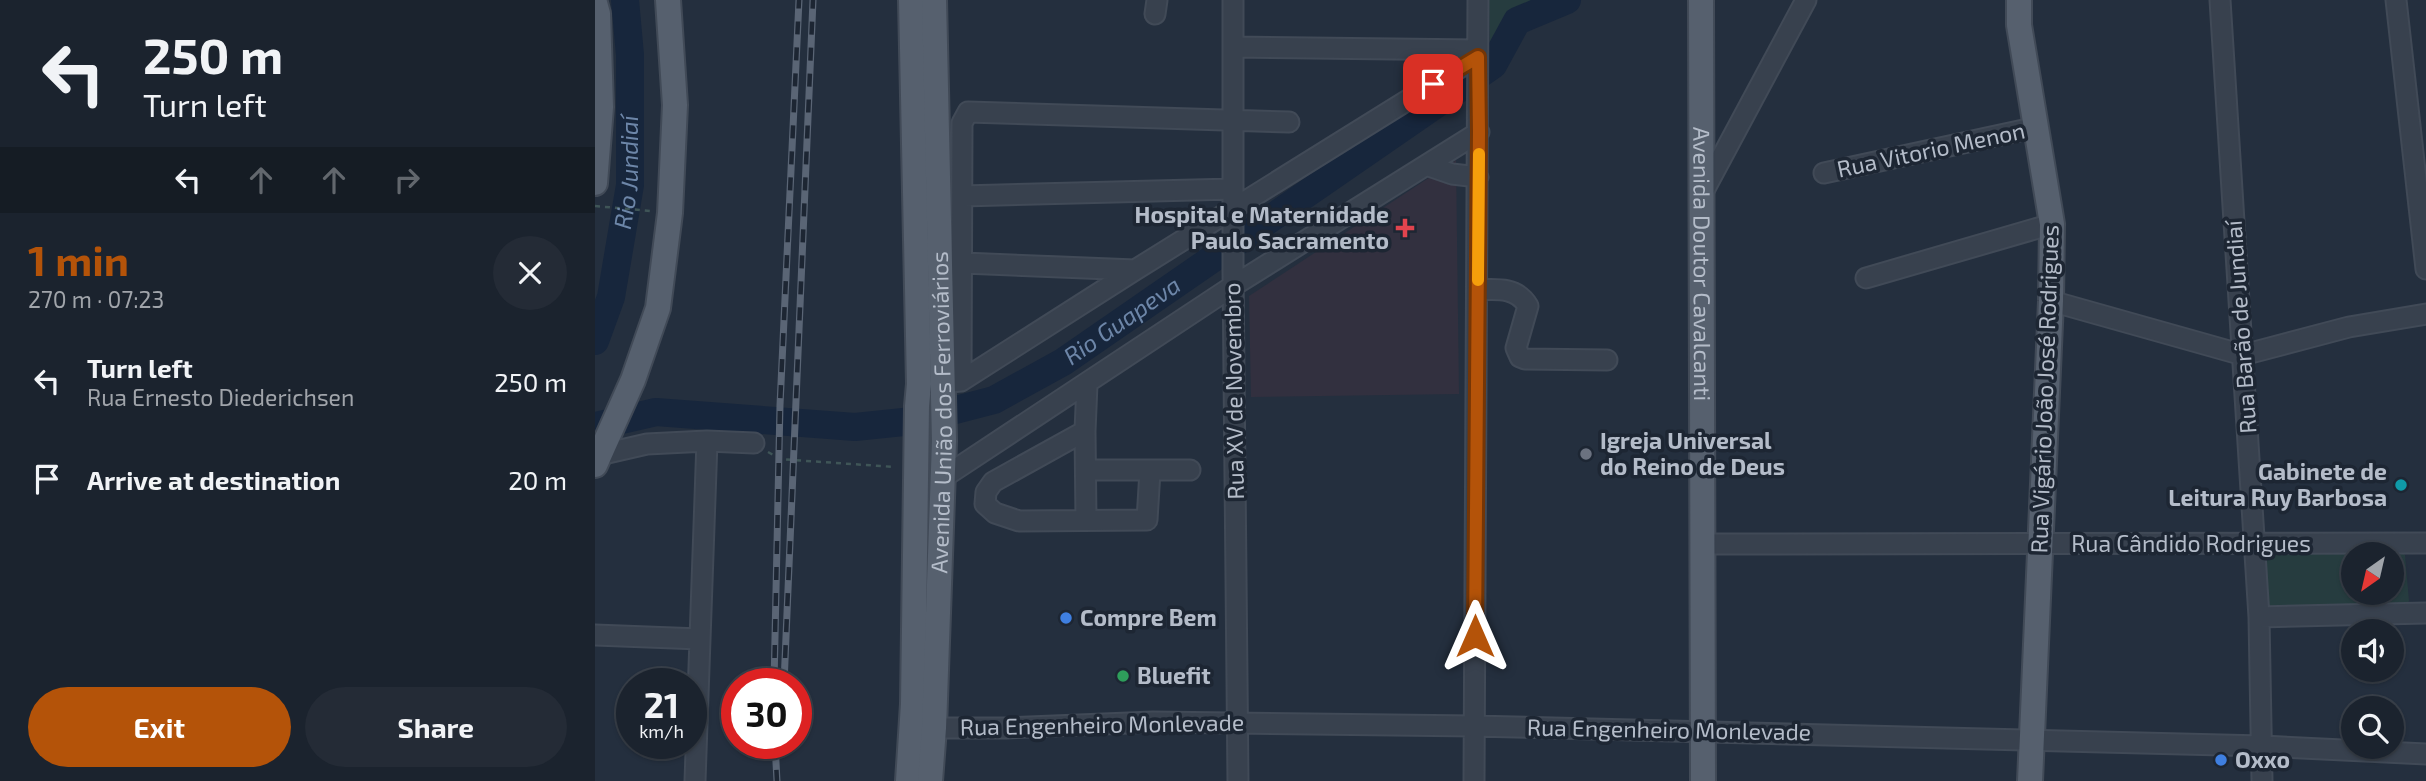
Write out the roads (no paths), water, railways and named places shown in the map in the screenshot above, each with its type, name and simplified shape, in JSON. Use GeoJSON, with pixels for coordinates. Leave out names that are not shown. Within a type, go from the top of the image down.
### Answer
{"type":"FeatureCollection","features":[{"type":"Feature","properties":{"kind":"main road"},"geometry":{"type":"LineString","coordinates":[[597,460],[633,380],[658,308],[670,213],[675,105],[668,0]]}},
{"type":"Feature","properties":{"kind":"main road","name":"Avenida União dos Ferroviários"},"geometry":{"type":"LineString","coordinates":[[908,781],[923,728],[944,441],[937,388],[911,0]]}},
{"type":"Feature","properties":{"kind":"main road","name":"Avenida União dos Ferroviários"},"geometry":{"type":"LineString","coordinates":[[930,781],[923,728],[917,457],[937,388],[934,0]]}},
{"type":"Feature","properties":{"kind":"main road","name":"Avenida Doutor Cavalcanti"},"geometry":{"type":"LineString","coordinates":[[1702,0],[1703,781]]}},
{"type":"Feature","properties":{"kind":"main road","name":"Rua Vigário João José Rodrigues"},"geometry":{"type":"LineString","coordinates":[[2019,0],[2019,24],[2052,224],[2052,301],[2030,781]]}},
{"type":"Feature","properties":{"kind":"main road"},"geometry":{"type":"LineString","coordinates":[[595,3],[598,14],[601,107],[595,183]]}},
{"type":"Feature","properties":{"kind":"street","name":"Rua XV de Novembro"},"geometry":{"type":"LineString","coordinates":[[1233,0],[1238,781]]}},
{"type":"Feature","properties":{"kind":"street"},"geometry":{"type":"LineString","coordinates":[[1473,781],[1479,177],[1478,0]]}},
{"type":"Feature","properties":{"kind":"street"},"geometry":{"type":"LineString","coordinates":[[1702,194],[1806,0]]}},
{"type":"Feature","properties":{"kind":"street"},"geometry":{"type":"LineString","coordinates":[[2220,0],[2227,0]]}},
{"type":"Feature","properties":{"kind":"street","name":"Rua Barão de Jundiaí"},"geometry":{"type":"LineString","coordinates":[[2220,0],[2259,617],[2262,781]]}},
{"type":"Feature","properties":{"kind":"street"},"geometry":{"type":"LineString","coordinates":[[2396,0],[2426,269]]}},
{"type":"Feature","properties":{"kind":"street"},"geometry":{"type":"LineString","coordinates":[[1233,47],[1477,59]]}},
{"type":"Feature","properties":{"kind":"street"},"geometry":{"type":"LineString","coordinates":[[937,388],[1135,270],[1233,217],[1477,59]]}},
{"type":"Feature","properties":{"kind":"street"},"geometry":{"type":"LineString","coordinates":[[937,388],[963,263],[962,123],[968,112],[976,110],[1289,122]]}},
{"type":"Feature","properties":{"kind":"street"},"geometry":{"type":"LineString","coordinates":[[941,479],[1087,384],[1233,279],[1426,165],[1478,122]]}},
{"type":"Feature","properties":{"kind":"street","name":"Rua Vitorio Menon"},"geometry":{"type":"LineString","coordinates":[[1824,173],[2037,127]]}},
{"type":"Feature","properties":{"kind":"street"},"geometry":{"type":"LineString","coordinates":[[1426,165],[1452,174],[1479,177]]}},
{"type":"Feature","properties":{"kind":"street"},"geometry":{"type":"LineString","coordinates":[[962,196],[1233,189]]}},
{"type":"Feature","properties":{"kind":"street"},"geometry":{"type":"LineString","coordinates":[[1866,278],[2052,224]]}},
{"type":"Feature","properties":{"kind":"street"},"geometry":{"type":"LineString","coordinates":[[963,263],[1135,270]]}},
{"type":"Feature","properties":{"kind":"street"},"geometry":{"type":"LineString","coordinates":[[1478,290],[1512,291],[1523,298],[1528,306],[1516,348],[1520,357],[1607,360]]}},
{"type":"Feature","properties":{"kind":"street"},"geometry":{"type":"LineString","coordinates":[[2052,301],[2243,355],[2349,327],[2426,314]]}},
{"type":"Feature","properties":{"kind":"street"},"geometry":{"type":"LineString","coordinates":[[1086,519],[1087,384]]}},
{"type":"Feature","properties":{"kind":"street"},"geometry":{"type":"LineString","coordinates":[[1085,431],[993,482],[986,492],[985,504],[995,513],[1019,521],[1147,520],[1150,471]]}},
{"type":"Feature","properties":{"kind":"street"},"geometry":{"type":"LineString","coordinates":[[597,460],[647,444],[707,441],[754,443]]}},
{"type":"Feature","properties":{"kind":"street"},"geometry":{"type":"LineString","coordinates":[[695,781],[707,441]]}},
{"type":"Feature","properties":{"kind":"street"},"geometry":{"type":"LineString","coordinates":[[1086,470],[1190,470]]}},
{"type":"Feature","properties":{"kind":"street","name":"Rua Cândido Rodrigues"},"geometry":{"type":"LineString","coordinates":[[1703,544],[2426,543]]}},
{"type":"Feature","properties":{"kind":"street"},"geometry":{"type":"LineString","coordinates":[[2259,617],[2426,613]]}},
{"type":"Feature","properties":{"kind":"street"},"geometry":{"type":"LineString","coordinates":[[595,635],[700,639]]}},
{"type":"Feature","properties":{"kind":"street","name":"Rua Engenheiro Monlevade"},"geometry":{"type":"LineString","coordinates":[[923,728],[1153,722],[1474,726],[2262,746],[2426,754]]}},
{"type":"Feature","properties":{"kind":"waterway","name":"Rio Jundiaí"},"geometry":{"type":"LineString","coordinates":[[595,341],[611,297],[630,185],[630,55],[625,0]]}},
{"type":"Feature","properties":{"kind":"waterway","name":"Rio Guapeva"},"geometry":{"type":"LineString","coordinates":[[595,426],[656,412],[855,427],[913,421],[994,400],[1063,362],[1493,65],[1517,21],[1567,0]]}},
{"type":"Feature","properties":{"kind":"railway"},"geometry":{"type":"LineString","coordinates":[[774,668],[780,405],[799,0]]}},
{"type":"Feature","properties":{"kind":"railway"},"geometry":{"type":"LineString","coordinates":[[785,668],[813,0]]}},
{"type":"Feature","properties":{"kind":"railway"},"geometry":{"type":"LineString","coordinates":[[776,759],[777,781]]}},
{"type":"Feature","properties":{"kind":"place","name":"Hospital e Maternidade Paulo Sacramento"},"geometry":{"type":"Point","coordinates":[1405,228]}},
{"type":"Feature","properties":{"kind":"place","name":"Igreja Universal do Reino de Deus"},"geometry":{"type":"Point","coordinates":[1586,454]}},
{"type":"Feature","properties":{"kind":"place","name":"Gabinete de Leitura Ruy Barbosa"},"geometry":{"type":"Point","coordinates":[2401,485]}},
{"type":"Feature","properties":{"kind":"place","name":"Compre Bem"},"geometry":{"type":"Point","coordinates":[1066,618]}},
{"type":"Feature","properties":{"kind":"place","name":"Bluefit"},"geometry":{"type":"Point","coordinates":[1123,676]}},
{"type":"Feature","properties":{"kind":"place","name":"Oxxo"},"geometry":{"type":"Point","coordinates":[2221,760]}}]}
